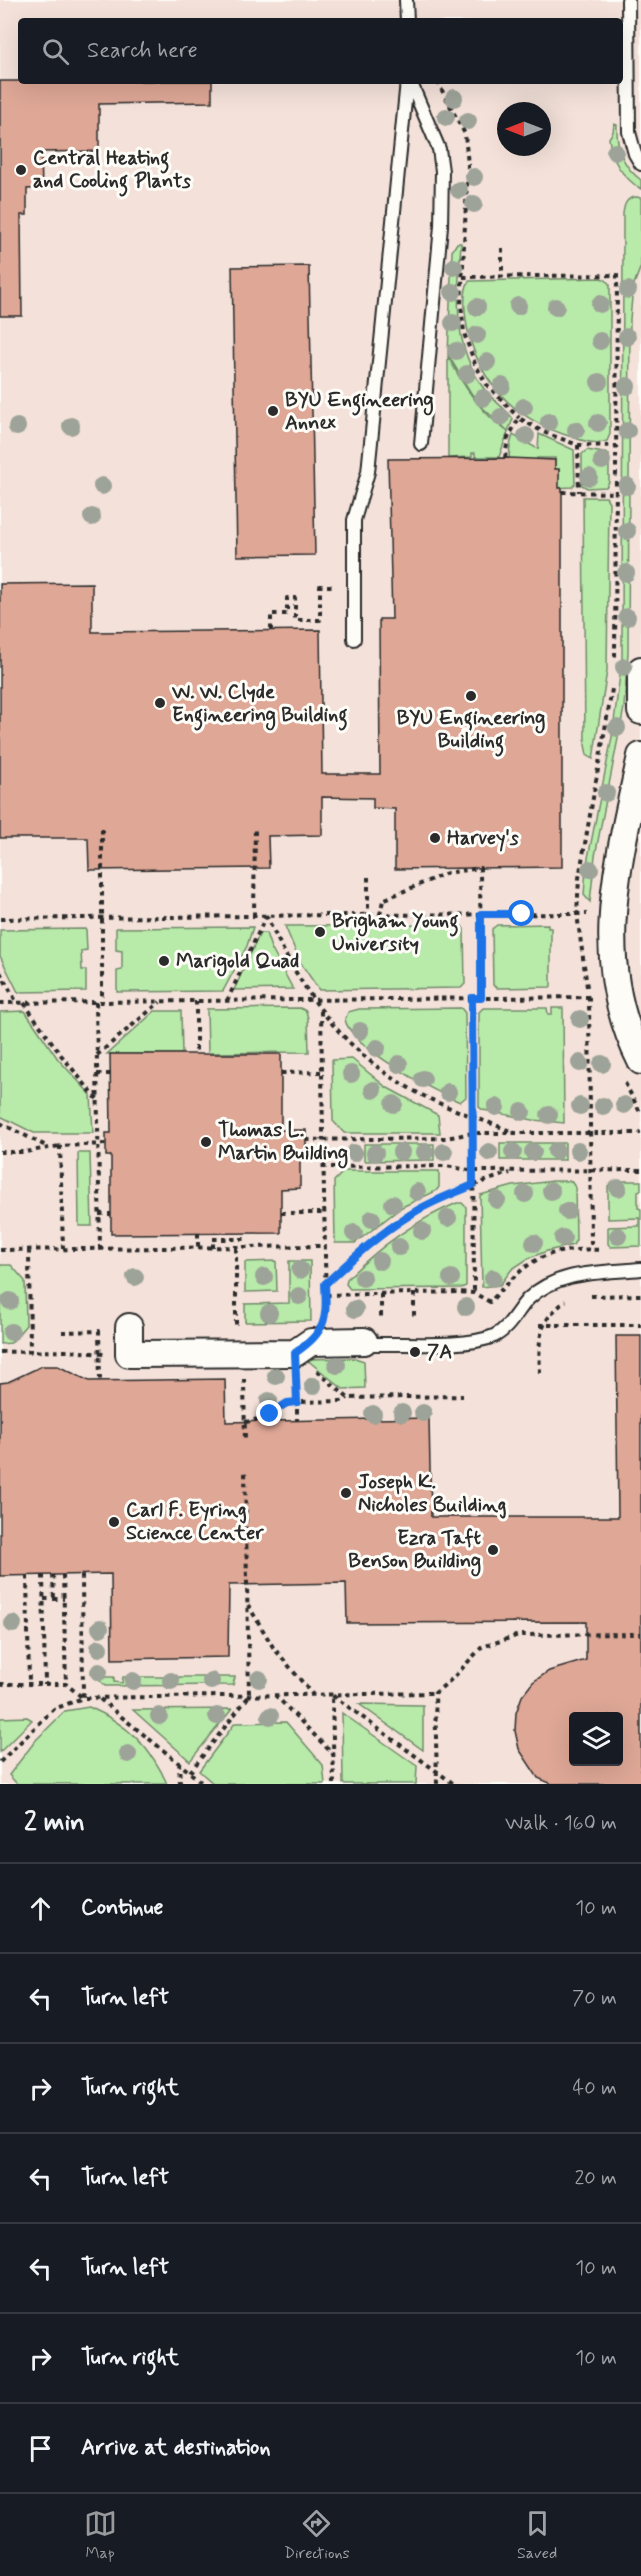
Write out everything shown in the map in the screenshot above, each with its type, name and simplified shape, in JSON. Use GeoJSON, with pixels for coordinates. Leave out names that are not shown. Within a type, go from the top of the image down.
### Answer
{"type":"FeatureCollection","features":[{"type":"Feature","properties":{"kind":"street"},"geometry":{"type":"LineString","coordinates":[[641,670],[641,711]]}},
{"type":"Feature","properties":{"kind":"street"},"geometry":{"type":"LineString","coordinates":[[641,756],[614,892],[611,925],[614,981],[624,1018],[641,1061]]}},
{"type":"Feature","properties":{"kind":"street"},"geometry":{"type":"LineString","coordinates":[[129,1326],[129,1354],[303,1348],[364,1341]]}},
{"type":"Feature","properties":{"kind":"lane"},"geometry":{"type":"LineString","coordinates":[[406,0],[407,18]]}},
{"type":"Feature","properties":{"kind":"lane"},"geometry":{"type":"LineString","coordinates":[[628,0],[629,132],[634,154],[641,164]]}},
{"type":"Feature","properties":{"kind":"lane"},"geometry":{"type":"LineString","coordinates":[[354,639],[354,520],[368,472],[409,84]]}},
{"type":"Feature","properties":{"kind":"lane"},"geometry":{"type":"LineString","coordinates":[[410,84],[438,149],[442,171],[441,226],[421,444]]}},
{"type":"Feature","properties":{"kind":"lane"},"geometry":{"type":"LineString","coordinates":[[364,1341],[375,1344],[466,1342],[495,1335],[507,1325],[526,1301],[542,1288],[558,1280],[579,1275],[641,1269]]}},
{"type":"Feature","properties":{"kind":"path"},"geometry":{"type":"LineString","coordinates":[[439,84],[465,134],[468,165],[462,320],[468,347],[487,385],[519,418],[543,432],[578,445],[617,446]]}},
{"type":"Feature","properties":{"kind":"path"},"geometry":{"type":"LineString","coordinates":[[502,248],[502,277]]}},
{"type":"Feature","properties":{"kind":"path"},"geometry":{"type":"LineString","coordinates":[[463,278],[617,275],[615,665]]}},
{"type":"Feature","properties":{"kind":"path"},"geometry":{"type":"LineString","coordinates":[[505,458],[508,438],[519,418]]}},
{"type":"Feature","properties":{"kind":"path"},"geometry":{"type":"LineString","coordinates":[[578,445],[579,492]]}},
{"type":"Feature","properties":{"kind":"path"},"geometry":{"type":"LineString","coordinates":[[562,492],[616,493]]}},
{"type":"Feature","properties":{"kind":"path"},"geometry":{"type":"LineString","coordinates":[[271,630],[271,614],[287,614],[287,598],[295,598],[295,620],[320,620],[320,586]]}},
{"type":"Feature","properties":{"kind":"path"},"geometry":{"type":"LineString","coordinates":[[591,1250],[589,997],[582,960],[578,914],[579,878],[613,684]]}},
{"type":"Feature","properties":{"kind":"path"},"geometry":{"type":"LineString","coordinates":[[254,916],[255,826]]}},
{"type":"Feature","properties":{"kind":"path"},"geometry":{"type":"LineString","coordinates":[[102,828],[102,1002]]}},
{"type":"Feature","properties":{"kind":"path"},"geometry":{"type":"LineString","coordinates":[[381,915],[383,900],[447,873],[480,868],[481,998]]}},
{"type":"Feature","properties":{"kind":"path"},"geometry":{"type":"LineString","coordinates":[[368,877],[368,915]]}},
{"type":"Feature","properties":{"kind":"path"},"geometry":{"type":"LineString","coordinates":[[0,919],[588,914]]}},
{"type":"Feature","properties":{"kind":"path"},"geometry":{"type":"LineString","coordinates":[[266,915],[285,957],[321,1011],[351,1046],[389,1076],[430,1100],[515,1132]]}},
{"type":"Feature","properties":{"kind":"path"},"geometry":{"type":"LineString","coordinates":[[226,1001],[266,915]]}},
{"type":"Feature","properties":{"kind":"path"},"geometry":{"type":"LineString","coordinates":[[0,972],[17,1003]]}},
{"type":"Feature","properties":{"kind":"path"},"geometry":{"type":"LineString","coordinates":[[0,1003],[597,997]]}},
{"type":"Feature","properties":{"kind":"path"},"geometry":{"type":"LineString","coordinates":[[472,998],[474,1293]]}},
{"type":"Feature","properties":{"kind":"path"},"geometry":{"type":"LineString","coordinates":[[96,1056],[160,1001]]}},
{"type":"Feature","properties":{"kind":"path"},"geometry":{"type":"LineString","coordinates":[[196,1001],[196,1054]]}},
{"type":"Feature","properties":{"kind":"path"},"geometry":{"type":"LineString","coordinates":[[24,1002],[61,1055],[97,1099]]}},
{"type":"Feature","properties":{"kind":"path"},"geometry":{"type":"LineString","coordinates":[[96,1002],[100,1250]]}},
{"type":"Feature","properties":{"kind":"path"},"geometry":{"type":"LineString","coordinates":[[297,1420],[303,1348],[323,1325],[326,1313],[321,1011]]}},
{"type":"Feature","properties":{"kind":"path"},"geometry":{"type":"LineString","coordinates":[[281,1073],[321,1072]]}},
{"type":"Feature","properties":{"kind":"path"},"geometry":{"type":"LineString","coordinates":[[97,1074],[111,1074]]}},
{"type":"Feature","properties":{"kind":"path"},"geometry":{"type":"LineString","coordinates":[[0,1123],[48,1147]]}},
{"type":"Feature","properties":{"kind":"path"},"geometry":{"type":"LineString","coordinates":[[306,1140],[446,1138],[473,1132],[641,1132]]}},
{"type":"Feature","properties":{"kind":"path"},"geometry":{"type":"LineString","coordinates":[[0,1152],[25,1152],[48,1147],[106,1144]]}},
{"type":"Feature","properties":{"kind":"path"},"geometry":{"type":"LineString","coordinates":[[60,1146],[63,1250]]}},
{"type":"Feature","properties":{"kind":"path"},"geometry":{"type":"LineString","coordinates":[[322,1167],[446,1166],[474,1171],[641,1170]]}},
{"type":"Feature","properties":{"kind":"path"},"geometry":{"type":"LineString","coordinates":[[325,1284],[360,1251],[390,1227],[416,1211],[473,1185],[514,1171]]}},
{"type":"Feature","properties":{"kind":"path"},"geometry":{"type":"LineString","coordinates":[[281,1213],[323,1212]]}},
{"type":"Feature","properties":{"kind":"path"},"geometry":{"type":"LineString","coordinates":[[99,1214],[111,1214]]}},
{"type":"Feature","properties":{"kind":"path"},"geometry":{"type":"LineString","coordinates":[[198,1233],[198,1248]]}},
{"type":"Feature","properties":{"kind":"path"},"geometry":{"type":"LineString","coordinates":[[213,1248],[213,1239],[248,1239]]}},
{"type":"Feature","properties":{"kind":"path"},"geometry":{"type":"LineString","coordinates":[[0,1250],[324,1246]]}},
{"type":"Feature","properties":{"kind":"path"},"geometry":{"type":"LineString","coordinates":[[29,1250],[30,1352]]}},
{"type":"Feature","properties":{"kind":"path"},"geometry":{"type":"LineString","coordinates":[[326,1295],[474,1293],[490,1302],[514,1275],[532,1260],[548,1254],[612,1250]]}},
{"type":"Feature","properties":{"kind":"path"},"geometry":{"type":"LineString","coordinates":[[414,1293],[414,1317]]}},
{"type":"Feature","properties":{"kind":"path"},"geometry":{"type":"LineString","coordinates":[[381,1294],[381,1318]]}},
{"type":"Feature","properties":{"kind":"path"},"geometry":{"type":"LineString","coordinates":[[587,1296],[641,1295]]}},
{"type":"Feature","properties":{"kind":"path"},"geometry":{"type":"LineString","coordinates":[[540,1374],[541,1325],[553,1312],[572,1299]]}},
{"type":"Feature","properties":{"kind":"path"},"geometry":{"type":"LineString","coordinates":[[541,1325],[641,1325]]}},
{"type":"Feature","properties":{"kind":"path"},"geometry":{"type":"LineString","coordinates":[[62,1332],[99,1331],[100,1381]]}},
{"type":"Feature","properties":{"kind":"path"},"geometry":{"type":"LineString","coordinates":[[303,1348],[348,1398]]}},
{"type":"Feature","properties":{"kind":"path"},"geometry":{"type":"LineString","coordinates":[[0,1352],[70,1351],[129,1354]]}},
{"type":"Feature","properties":{"kind":"path"},"geometry":{"type":"LineString","coordinates":[[245,1422],[270,1414],[287,1403],[341,1401],[348,1398],[463,1396]]}},
{"type":"Feature","properties":{"kind":"path"},"geometry":{"type":"LineString","coordinates":[[190,1772],[249,1696],[245,1470]]}},
{"type":"Feature","properties":{"kind":"path"},"geometry":{"type":"LineString","coordinates":[[43,1575],[45,1684]]}},
{"type":"Feature","properties":{"kind":"path"},"geometry":{"type":"LineString","coordinates":[[53,1575],[54,1599]]}},
{"type":"Feature","properties":{"kind":"path"},"geometry":{"type":"LineString","coordinates":[[63,1575],[66,1684]]}},
{"type":"Feature","properties":{"kind":"path"},"geometry":{"type":"LineString","coordinates":[[81,1575],[83,1698]]}},
{"type":"Feature","properties":{"kind":"path"},"geometry":{"type":"LineString","coordinates":[[27,1576],[29,1684]]}},
{"type":"Feature","properties":{"kind":"path"},"geometry":{"type":"LineString","coordinates":[[44,1599],[64,1599]]}},
{"type":"Feature","properties":{"kind":"path"},"geometry":{"type":"LineString","coordinates":[[247,1605],[273,1647],[313,1695]]}},
{"type":"Feature","properties":{"kind":"path"},"geometry":{"type":"LineString","coordinates":[[0,1762],[54,1709],[83,1698],[435,1693],[453,1678],[482,1647],[519,1635],[641,1634]]}},
{"type":"Feature","properties":{"kind":"path"},"geometry":{"type":"LineString","coordinates":[[0,1684],[66,1684],[83,1698]]}},
{"type":"Feature","properties":{"kind":"path"},"geometry":{"type":"LineString","coordinates":[[435,1693],[437,1784]]}},
{"type":"Feature","properties":{"kind":"path"},"geometry":{"type":"LineString","coordinates":[[275,1695],[334,1754]]}},
{"type":"Feature","properties":{"kind":"path"},"geometry":{"type":"LineString","coordinates":[[332,1695],[334,1784]]}},
{"type":"Feature","properties":{"kind":"path"},"geometry":{"type":"LineString","coordinates":[[332,1695],[454,1784]]}},
{"type":"Feature","properties":{"kind":"path"},"geometry":{"type":"LineString","coordinates":[[99,1698],[165,1754],[179,1761],[203,1784]]}},
{"type":"Feature","properties":{"kind":"path"},"geometry":{"type":"LineString","coordinates":[[179,1761],[180,1784]]}},
{"type":"Feature","properties":{"kind":"shaded area","name":"Brigham Young University"},"geometry":{"type":"Polygon","coordinates":[[[0,0],[641,0],[641,1784],[0,1784],[0,0]]]}},
{"type":"Feature","properties":{"kind":"green space"},"geometry":{"type":"Polygon","coordinates":[[[614,124],[617,125],[619,149],[625,163],[641,180],[641,189],[623,173],[612,154],[609,138],[614,124]]]}},
{"type":"Feature","properties":{"kind":"green space"},"geometry":{"type":"Polygon","coordinates":[[[630,198],[641,198],[641,266],[633,287],[630,319],[628,652],[624,708],[595,856],[590,902],[584,895],[586,868],[612,737],[622,659],[623,214],[626,202],[630,198]]]}},
{"type":"Feature","properties":{"kind":"green space"},"geometry":{"type":"Polygon","coordinates":[[[457,243],[461,243],[458,299],[465,352],[482,386],[513,419],[508,431],[483,408],[471,393],[448,355],[452,251],[457,243]]]}},
{"type":"Feature","properties":{"kind":"green space"},"geometry":{"type":"Polygon","coordinates":[[[601,278],[610,285],[610,434],[607,441],[595,443],[552,430],[534,421],[503,397],[481,366],[473,347],[467,327],[465,297],[469,281],[601,278]]]}},
{"type":"Feature","properties":{"kind":"green space"},"geometry":{"type":"Polygon","coordinates":[[[448,356],[473,398],[508,432],[499,457],[475,457],[475,453],[472,453],[472,457],[448,458],[448,356]]]}},
{"type":"Feature","properties":{"kind":"green space"},"geometry":{"type":"Polygon","coordinates":[[[539,434],[574,450],[575,484],[572,487],[555,488],[555,477],[559,477],[559,470],[555,469],[555,458],[537,458],[536,479],[509,458],[513,435],[538,449],[539,434]]]}},
{"type":"Feature","properties":{"kind":"green space"},"geometry":{"type":"Polygon","coordinates":[[[587,450],[609,454],[609,482],[606,487],[587,488],[582,485],[582,454],[587,450]]]}},
{"type":"Feature","properties":{"kind":"green space"},"geometry":{"type":"Polygon","coordinates":[[[583,497],[606,497],[609,502],[607,671],[593,759],[587,755],[585,745],[583,497]]]}},
{"type":"Feature","properties":{"kind":"green space"},"geometry":{"type":"Polygon","coordinates":[[[548,924],[548,928],[551,928],[551,987],[497,988],[493,985],[492,929],[497,925],[548,924]]]}},
{"type":"Feature","properties":{"kind":"green space"},"geometry":{"type":"Polygon","coordinates":[[[461,925],[464,929],[465,984],[461,988],[319,990],[300,962],[285,926],[461,925]]]}},
{"type":"Feature","properties":{"kind":"green space"},"geometry":{"type":"Polygon","coordinates":[[[253,927],[247,946],[223,991],[117,992],[117,971],[122,970],[122,951],[116,950],[116,928],[253,927]]]}},
{"type":"Feature","properties":{"kind":"green space"},"geometry":{"type":"Polygon","coordinates":[[[86,929],[87,950],[81,951],[82,970],[86,970],[86,991],[18,992],[0,956],[0,930],[86,929]]]}},
{"type":"Feature","properties":{"kind":"green space"},"geometry":{"type":"Polygon","coordinates":[[[260,933],[266,933],[271,948],[293,989],[234,990],[260,933]]]}},
{"type":"Feature","properties":{"kind":"green space"},"geometry":{"type":"Polygon","coordinates":[[[300,1008],[306,1011],[308,1018],[309,1052],[208,1053],[207,1009],[300,1008]]]}},
{"type":"Feature","properties":{"kind":"green space"},"geometry":{"type":"Polygon","coordinates":[[[461,1008],[465,1013],[466,1097],[460,1102],[414,1079],[378,1055],[362,1043],[345,1020],[348,1012],[359,1009],[461,1008]]]}},
{"type":"Feature","properties":{"kind":"green space"},"geometry":{"type":"Polygon","coordinates":[[[483,1008],[547,1008],[548,1014],[552,1014],[552,1008],[563,1008],[564,1123],[533,1120],[483,1110],[479,1107],[479,1012],[483,1008]]]}},
{"type":"Feature","properties":{"kind":"green space"},"geometry":{"type":"Polygon","coordinates":[[[25,1011],[58,1059],[91,1095],[93,1133],[34,1133],[0,1116],[0,1012],[25,1011]]]}},
{"type":"Feature","properties":{"kind":"green space"},"geometry":{"type":"Polygon","coordinates":[[[155,1011],[181,1011],[182,1054],[107,1054],[155,1011]]]}},
{"type":"Feature","properties":{"kind":"green space"},"geometry":{"type":"Polygon","coordinates":[[[352,1059],[386,1087],[438,1115],[440,1133],[344,1133],[333,1121],[332,1060],[352,1059]]]}},
{"type":"Feature","properties":{"kind":"green space"},"geometry":{"type":"Polygon","coordinates":[[[500,1143],[565,1143],[565,1160],[500,1160],[500,1143]]]}},
{"type":"Feature","properties":{"kind":"green space"},"geometry":{"type":"Polygon","coordinates":[[[364,1144],[434,1144],[434,1160],[364,1161],[364,1144]]]}},
{"type":"Feature","properties":{"kind":"green space"},"geometry":{"type":"Polygon","coordinates":[[[78,1153],[90,1153],[92,1226],[79,1226],[78,1153]]]}},
{"type":"Feature","properties":{"kind":"green space"},"geometry":{"type":"Polygon","coordinates":[[[344,1171],[439,1171],[439,1187],[436,1191],[402,1207],[355,1243],[335,1243],[334,1181],[344,1171]]]}},
{"type":"Feature","properties":{"kind":"green space"},"geometry":{"type":"Polygon","coordinates":[[[571,1181],[575,1187],[576,1240],[573,1245],[529,1258],[512,1269],[500,1285],[482,1287],[480,1195],[513,1186],[571,1181]]]}},
{"type":"Feature","properties":{"kind":"green space"},"geometry":{"type":"Polygon","coordinates":[[[615,1181],[641,1181],[641,1190],[638,1191],[638,1208],[641,1209],[641,1246],[611,1247],[608,1244],[608,1227],[639,1226],[639,1218],[608,1219],[608,1186],[615,1181]]]}},
{"type":"Feature","properties":{"kind":"green space"},"geometry":{"type":"Polygon","coordinates":[[[457,1203],[462,1203],[466,1207],[466,1286],[461,1288],[350,1289],[346,1284],[347,1279],[359,1267],[398,1235],[457,1203]]]}},
{"type":"Feature","properties":{"kind":"green space"},"geometry":{"type":"Polygon","coordinates":[[[276,1261],[277,1291],[245,1292],[245,1262],[276,1261]]]}},
{"type":"Feature","properties":{"kind":"green space"},"geometry":{"type":"Polygon","coordinates":[[[289,1261],[310,1261],[311,1321],[245,1322],[245,1304],[289,1303],[289,1261]]]}},
{"type":"Feature","properties":{"kind":"green space"},"geometry":{"type":"Polygon","coordinates":[[[0,1265],[11,1265],[25,1281],[26,1325],[11,1343],[0,1344],[0,1265]]]}},
{"type":"Feature","properties":{"kind":"green space"},"geometry":{"type":"Polygon","coordinates":[[[355,1358],[364,1361],[365,1388],[343,1389],[306,1359],[355,1358]]]}},
{"type":"Feature","properties":{"kind":"green space"},"geometry":{"type":"Polygon","coordinates":[[[96,1677],[114,1677],[114,1682],[122,1683],[123,1677],[235,1677],[233,1685],[105,1686],[96,1677]]]}},
{"type":"Feature","properties":{"kind":"green space"},"geometry":{"type":"Polygon","coordinates":[[[359,1704],[423,1705],[423,1750],[359,1704]]]}},
{"type":"Feature","properties":{"kind":"green space"},"geometry":{"type":"Polygon","coordinates":[[[89,1707],[114,1720],[136,1738],[153,1759],[167,1784],[17,1784],[9,1775],[36,1740],[65,1711],[89,1707]]]}},
{"type":"Feature","properties":{"kind":"green space"},"geometry":{"type":"Polygon","coordinates":[[[232,1709],[190,1761],[133,1710],[232,1709]]]}},
{"type":"Feature","properties":{"kind":"green space"},"geometry":{"type":"Polygon","coordinates":[[[342,1713],[417,1766],[416,1784],[343,1784],[342,1713]]]}},
{"type":"Feature","properties":{"kind":"green space"},"geometry":{"type":"Polygon","coordinates":[[[27,1717],[32,1720],[0,1752],[0,1718],[27,1717]]]}},
{"type":"Feature","properties":{"kind":"green space"},"geometry":{"type":"Polygon","coordinates":[[[286,1722],[323,1765],[325,1784],[214,1784],[199,1771],[235,1723],[286,1722]]]}},
{"type":"Feature","properties":{"kind":"building","name":"Central Heating and Cooling Plants"},"geometry":{"type":"Polygon","coordinates":[[[0,81],[18,81],[18,84],[212,84],[212,102],[99,104],[99,151],[41,152],[42,188],[27,189],[27,215],[21,215],[22,316],[0,316],[0,81]]]}},
{"type":"Feature","properties":{"kind":"building","name":"BYU Engineering Annex"},"geometry":{"type":"Polygon","coordinates":[[[309,266],[315,555],[237,556],[232,267],[309,266]]]}},
{"type":"Feature","properties":{"kind":"building"},"geometry":{"type":"Polygon","coordinates":[[[388,459],[555,460],[555,469],[559,469],[559,488],[562,488],[562,867],[395,869],[395,809],[373,808],[373,798],[322,797],[322,835],[268,836],[269,868],[89,870],[88,838],[0,838],[0,584],[92,583],[92,632],[320,630],[322,774],[380,774],[379,619],[392,619],[388,459]]]}},
{"type":"Feature","properties":{"kind":"building","name":"Thomas L. Martin Building"},"geometry":{"type":"Polygon","coordinates":[[[110,1054],[281,1054],[281,1130],[306,1130],[306,1156],[300,1156],[300,1188],[281,1189],[281,1233],[111,1234],[111,1156],[106,1156],[106,1133],[111,1133],[110,1054]]]}},
{"type":"Feature","properties":{"kind":"building"},"geometry":{"type":"Polygon","coordinates":[[[616,1336],[641,1336],[641,1784],[552,1784],[538,1778],[519,1749],[515,1731],[516,1713],[522,1696],[533,1682],[549,1671],[586,1660],[586,1622],[347,1623],[346,1583],[229,1585],[228,1657],[112,1659],[111,1574],[0,1576],[0,1383],[8,1382],[42,1366],[58,1366],[89,1381],[225,1379],[226,1422],[429,1418],[431,1517],[618,1517],[616,1336]]]}},
{"type":"Feature","properties":{"kind":"place","name":"Central Heating and Cooling Plants"},"geometry":{"type":"Point","coordinates":[21,170]}},
{"type":"Feature","properties":{"kind":"place","name":"BYU Engineering Annex"},"geometry":{"type":"Point","coordinates":[273,411]}},
{"type":"Feature","properties":{"kind":"place","name":"BYU Engineering Building"},"geometry":{"type":"Point","coordinates":[471,696]}},
{"type":"Feature","properties":{"kind":"place","name":"W. W. Clyde Engineering Building"},"geometry":{"type":"Point","coordinates":[160,703]}},
{"type":"Feature","properties":{"kind":"place","name":"Harvey's"},"geometry":{"type":"Point","coordinates":[435,838]}},
{"type":"Feature","properties":{"kind":"place","name":"Brigham Young University"},"geometry":{"type":"Point","coordinates":[320,932]}},
{"type":"Feature","properties":{"kind":"place","name":"Marigold Quad"},"geometry":{"type":"Point","coordinates":[164,961]}},
{"type":"Feature","properties":{"kind":"place","name":"Thomas L. Martin Building"},"geometry":{"type":"Point","coordinates":[206,1142]}},
{"type":"Feature","properties":{"kind":"place","name":"7A"},"geometry":{"type":"Point","coordinates":[415,1352]}},
{"type":"Feature","properties":{"kind":"place","name":"Joseph K. Nicholes Building"},"geometry":{"type":"Point","coordinates":[346,1493]}},
{"type":"Feature","properties":{"kind":"place","name":"Carl F. Eyring Science Center"},"geometry":{"type":"Point","coordinates":[114,1522]}},
{"type":"Feature","properties":{"kind":"place","name":"Ezra Taft Benson Building"},"geometry":{"type":"Point","coordinates":[493,1550]}},
{"type":"Feature","properties":{"kind":"route"},"geometry":{"type":"LineString","coordinates":[[270,1414],[287,1403],[297,1402],[295,1353],[317,1336],[323,1325],[326,1313],[325,1284],[390,1227],[416,1211],[473,1185],[472,998],[481,998],[481,914],[522,914]]}}]}
